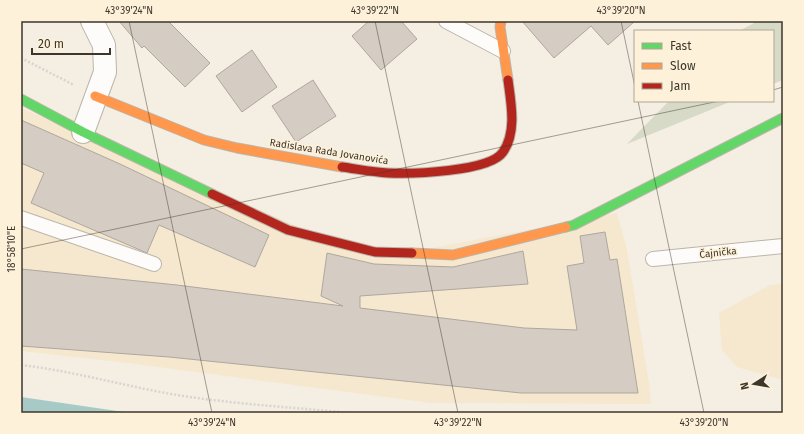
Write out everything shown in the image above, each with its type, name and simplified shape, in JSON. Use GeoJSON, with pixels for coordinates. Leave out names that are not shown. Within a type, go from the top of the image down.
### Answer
{"type":"FeatureCollection","features":[{"type":"Feature","properties":{"kind":"main road","name":"Radislava Rada Jovanovića"},"geometry":{"type":"LineString","coordinates":[[95,96],[194,137],[242,149],[388,173],[440,172],[484,163],[501,154],[507,146],[512,132],[510,98],[500,27],[501,21]]}},
{"type":"Feature","properties":{"kind":"main road"},"geometry":{"type":"LineString","coordinates":[[21,99],[83,132],[288,230],[375,252],[453,255],[574,225],[783,118]]}},
{"type":"Feature","properties":{"kind":"street"},"geometry":{"type":"LineString","coordinates":[[83,132],[105,72],[104,45],[92,21]]}},
{"type":"Feature","properties":{"kind":"lane"},"geometry":{"type":"LineString","coordinates":[[446,21],[503,51]]}},
{"type":"Feature","properties":{"kind":"lane"},"geometry":{"type":"LineString","coordinates":[[21,218],[154,264]]}},
{"type":"Feature","properties":{"kind":"lane","name":"Čajnička"},"geometry":{"type":"LineString","coordinates":[[653,260],[783,246]]}},
{"type":"Feature","properties":{"kind":"path"},"geometry":{"type":"LineString","coordinates":[[21,58],[95,96]]}},
{"type":"Feature","properties":{"kind":"path"},"geometry":{"type":"LineString","coordinates":[[21,365],[86,375],[170,394],[234,404],[350,413]]}},
{"type":"Feature","properties":{"kind":"shaded area"},"geometry":{"type":"Polygon","coordinates":[[[21,108],[374,259],[617,213],[627,250],[649,383],[651,404],[431,403],[128,363],[21,351],[21,108]]]}},
{"type":"Feature","properties":{"kind":"shaded area"},"geometry":{"type":"Polygon","coordinates":[[[783,284],[783,380],[737,367],[722,350],[719,313],[770,285],[783,284]]]}},
{"type":"Feature","properties":{"kind":"green space"},"geometry":{"type":"Polygon","coordinates":[[[758,21],[783,21],[783,80],[774,84],[774,30],[741,30],[758,21]]]}},
{"type":"Feature","properties":{"kind":"green space"},"geometry":{"type":"Polygon","coordinates":[[[668,102],[730,102],[627,144],[668,102]]]}},
{"type":"Feature","properties":{"kind":"water"},"geometry":{"type":"Polygon","coordinates":[[[21,397],[131,413],[21,413],[21,397]]]}},
{"type":"Feature","properties":{"kind":"building"},"geometry":{"type":"Polygon","coordinates":[[[119,21],[168,21],[210,63],[185,87],[144,46],[142,48],[119,21]]]}},
{"type":"Feature","properties":{"kind":"building"},"geometry":{"type":"Polygon","coordinates":[[[369,21],[401,21],[417,39],[381,70],[352,36],[369,21]]]}},
{"type":"Feature","properties":{"kind":"building"},"geometry":{"type":"Polygon","coordinates":[[[522,21],[635,21],[608,45],[591,26],[554,58],[522,21]]]}},
{"type":"Feature","properties":{"kind":"building"},"geometry":{"type":"Polygon","coordinates":[[[252,50],[277,87],[242,112],[216,76],[252,50]]]}},
{"type":"Feature","properties":{"kind":"building"},"geometry":{"type":"Polygon","coordinates":[[[313,80],[336,116],[296,142],[272,106],[313,80]]]}},
{"type":"Feature","properties":{"kind":"building"},"geometry":{"type":"Polygon","coordinates":[[[21,120],[120,164],[269,235],[255,267],[159,225],[147,253],[31,203],[44,173],[21,163],[21,120]]]}},
{"type":"Feature","properties":{"kind":"building"},"geometry":{"type":"Polygon","coordinates":[[[605,232],[610,260],[617,259],[638,393],[521,393],[169,357],[21,346],[21,269],[177,285],[343,306],[321,296],[327,253],[374,264],[453,267],[523,251],[528,284],[360,296],[360,308],[524,328],[577,330],[567,266],[584,263],[580,236],[605,232]]]}},
{"type":"Feature","properties":{"kind":"traffic: fast"},"geometry":{"type":"LineString","coordinates":[[21,99],[83,132],[212,194]]}},
{"type":"Feature","properties":{"kind":"traffic: fast"},"geometry":{"type":"LineString","coordinates":[[566,227],[574,225],[783,118]]}},
{"type":"Feature","properties":{"kind":"traffic: slow"},"geometry":{"type":"LineString","coordinates":[[501,21],[500,27],[508,80]]}},
{"type":"Feature","properties":{"kind":"traffic: slow"},"geometry":{"type":"LineString","coordinates":[[95,96],[204,140],[237,148],[342,167]]}},
{"type":"Feature","properties":{"kind":"traffic: slow"},"geometry":{"type":"LineString","coordinates":[[412,253],[453,255],[566,227]]}},
{"type":"Feature","properties":{"kind":"traffic: jam"},"geometry":{"type":"LineString","coordinates":[[342,167],[388,173],[413,173],[467,168],[495,159],[503,152],[510,136],[512,126],[508,80]]}},
{"type":"Feature","properties":{"kind":"traffic: jam"},"geometry":{"type":"LineString","coordinates":[[212,194],[288,230],[375,252],[412,253]]}}]}
